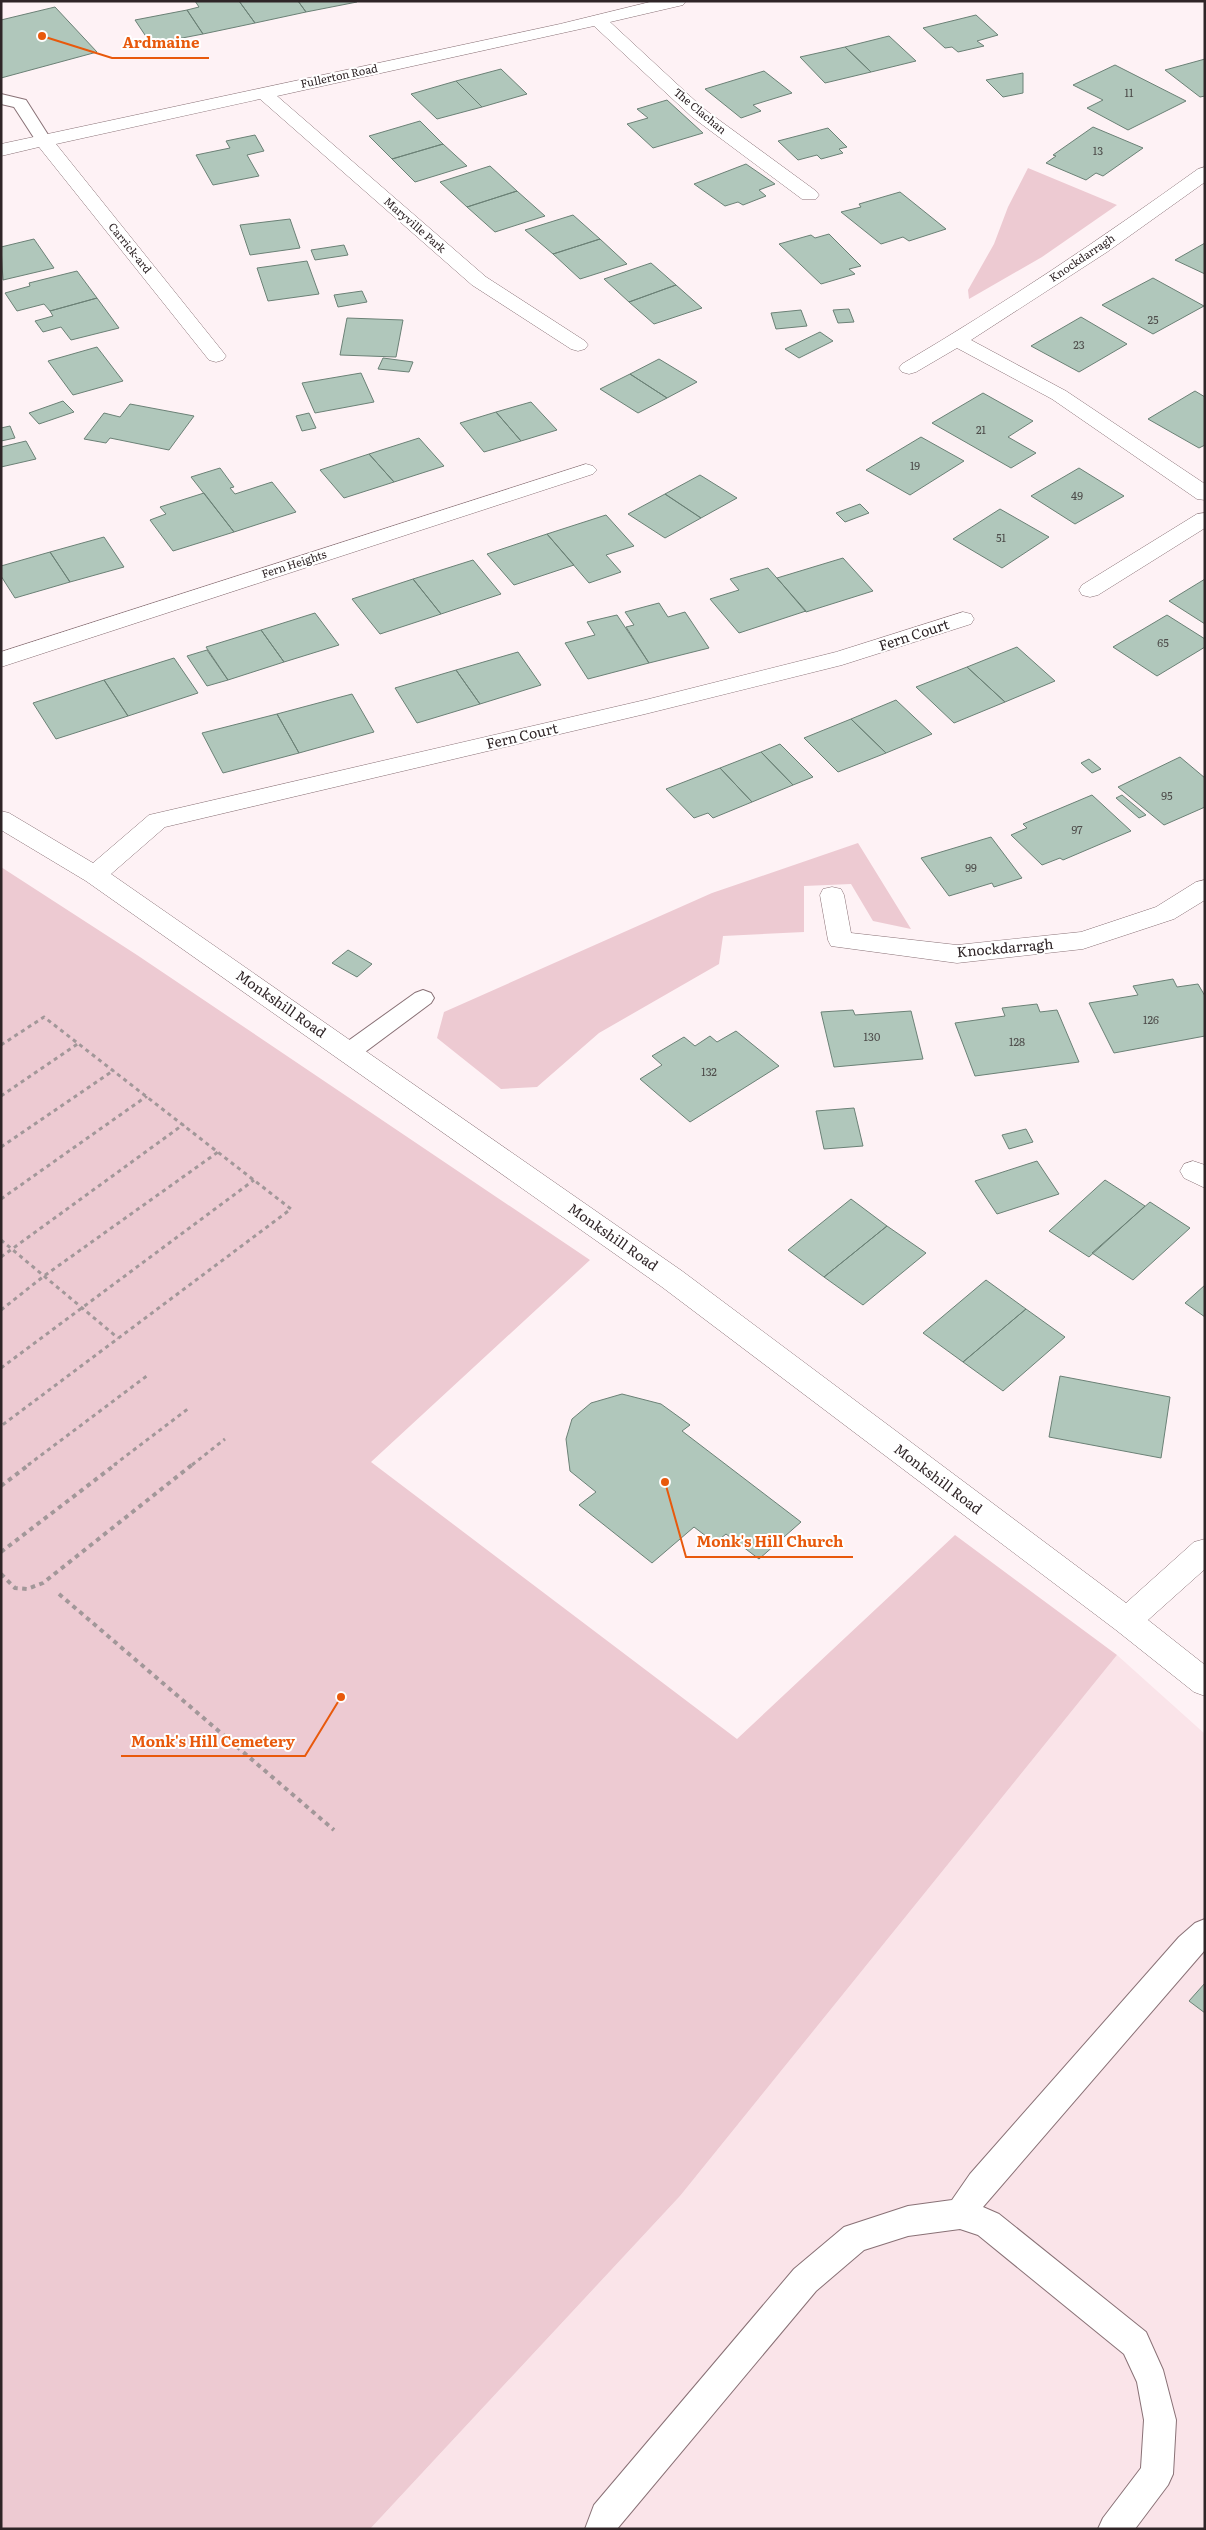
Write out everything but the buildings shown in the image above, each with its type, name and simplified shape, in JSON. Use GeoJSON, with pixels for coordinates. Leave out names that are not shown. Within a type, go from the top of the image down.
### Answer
{"type":"FeatureCollection","features":[{"type":"Feature","properties":{"kind":"street","name":"Fullerton Road"},"geometry":{"type":"LineString","coordinates":[[1,150],[677,1]]}},
{"type":"Feature","properties":{"kind":"street","name":"The Clachan"},"geometry":{"type":"LineString","coordinates":[[597,20],[698,112],[809,195]]}},
{"type":"Feature","properties":{"kind":"street","name":"Maryville Park"},"geometry":{"type":"LineString","coordinates":[[262,92],[479,281],[578,345]]}},
{"type":"Feature","properties":{"kind":"street","name":"Carrick-ard"},"geometry":{"type":"LineString","coordinates":[[44,140],[216,356]]}},
{"type":"Feature","properties":{"kind":"street","name":"Knockdarragh"},"geometry":{"type":"LineString","coordinates":[[909,368],[957,340],[1100,248],[1205,173]]}},
{"type":"Feature","properties":{"kind":"street"},"geometry":{"type":"LineString","coordinates":[[957,340],[1059,395],[1205,494]]}},
{"type":"Feature","properties":{"kind":"street","name":"Fern Heights"},"geometry":{"type":"LineString","coordinates":[[1,660],[586,470]]}},
{"type":"Feature","properties":{"kind":"street"},"geometry":{"type":"LineString","coordinates":[[1090,590],[1205,519]]}},
{"type":"Feature","properties":{"kind":"street","name":"Fern Court"},"geometry":{"type":"LineString","coordinates":[[95,875],[157,821],[598,718],[842,658],[963,619]]}},
{"type":"Feature","properties":{"kind":"street","name":"Monkshill Road"},"geometry":{"type":"LineString","coordinates":[[1,818],[95,875],[672,1279],[1127,1621],[1205,1684]]}},
{"type":"Feature","properties":{"kind":"street","name":"Knockdarragh"},"geometry":{"type":"LineString","coordinates":[[832,895],[840,940],[956,954],[1083,940],[1165,913],[1205,888]]}},
{"type":"Feature","properties":{"kind":"street"},"geometry":{"type":"LineString","coordinates":[[1127,1621],[1205,1551]]}},
{"type":"Feature","properties":{"kind":"lane"},"geometry":{"type":"LineString","coordinates":[[1,99],[20,103],[44,140]]}},
{"type":"Feature","properties":{"kind":"lane"},"geometry":{"type":"LineString","coordinates":[[349,1052],[423,998]]}},
{"type":"Feature","properties":{"kind":"lane"},"geometry":{"type":"LineString","coordinates":[[960,2214],[987,2176],[1189,1946],[1205,1932]]}},
{"type":"Feature","properties":{"kind":"lane"},"geometry":{"type":"LineString","coordinates":[[601,2529],[604,2516],[805,2280],[855,2238],[908,2221],[960,2214],[988,2224],[1135,2343],[1152,2381],[1160,2420],[1157,2474],[1114,2529]]}},
{"type":"Feature","properties":{"kind":"path"},"geometry":{"type":"LineString","coordinates":[[1,1045],[44,1017],[291,1209],[1,1426]]}},
{"type":"Feature","properties":{"kind":"path"},"geometry":{"type":"LineString","coordinates":[[1,1096],[79,1043]]}},
{"type":"Feature","properties":{"kind":"path"},"geometry":{"type":"LineString","coordinates":[[1,1147],[114,1070]]}},
{"type":"Feature","properties":{"kind":"path"},"geometry":{"type":"LineString","coordinates":[[1,1199],[147,1096]]}},
{"type":"Feature","properties":{"kind":"path"},"geometry":{"type":"LineString","coordinates":[[1,1257],[10,1248],[184,1124]]}},
{"type":"Feature","properties":{"kind":"path"},"geometry":{"type":"LineString","coordinates":[[1,1310],[44,1276],[218,1152]]}},
{"type":"Feature","properties":{"kind":"path"},"geometry":{"type":"LineString","coordinates":[[1,1368],[254,1180]]}},
{"type":"Feature","properties":{"kind":"path"},"geometry":{"type":"LineString","coordinates":[[1,1240],[118,1338]]}},
{"type":"Feature","properties":{"kind":"path"},"geometry":{"type":"LineString","coordinates":[[1,1486],[148,1375]]}},
{"type":"Feature","properties":{"kind":"path"},"geometry":{"type":"LineString","coordinates":[[1,1552],[189,1408]]}},
{"type":"Feature","properties":{"kind":"path"},"geometry":{"type":"LineString","coordinates":[[1,1574],[15,1588],[27,1588],[44,1583],[225,1439]]}},
{"type":"Feature","properties":{"kind":"path"},"geometry":{"type":"LineString","coordinates":[[59,1594],[334,1830]]}},
{"type":"Feature","properties":{"kind":"shaded area"},"geometry":{"type":"Polygon","coordinates":[[[1028,168],[1117,205],[1042,257],[969,299],[968,290],[994,244],[1008,207],[1028,168]]]}},
{"type":"Feature","properties":{"kind":"shaded area"},"geometry":{"type":"Polygon","coordinates":[[[858,843],[911,929],[873,921],[851,884],[804,886],[804,932],[723,936],[719,964],[599,1033],[537,1087],[501,1089],[437,1038],[444,1012],[712,893],[858,843]]]}},
{"type":"Feature","properties":{"kind":"shaded area"},"geometry":{"type":"Polygon","coordinates":[[[1,867],[137,955],[590,1260],[371,1462],[737,1739],[955,1535],[1117,1655],[680,2196],[370,2529],[1,2529],[1,867]]]}},
{"type":"Feature","properties":{"kind":"shaded area"},"geometry":{"type":"Polygon","coordinates":[[[1117,1655],[1205,1734],[1205,2529],[370,2529],[680,2196],[1117,1655]]]}},
{"type":"Feature","properties":{"kind":"place","name":"Ardmaine"},"geometry":{"type":"Point","coordinates":[42,36]}},
{"type":"Feature","properties":{"kind":"place","name":"Monk's Hill Church"},"geometry":{"type":"Point","coordinates":[665,1482]}},
{"type":"Feature","properties":{"kind":"place","name":"Monk's Hill Cemetery"},"geometry":{"type":"Point","coordinates":[341,1697]}}]}
